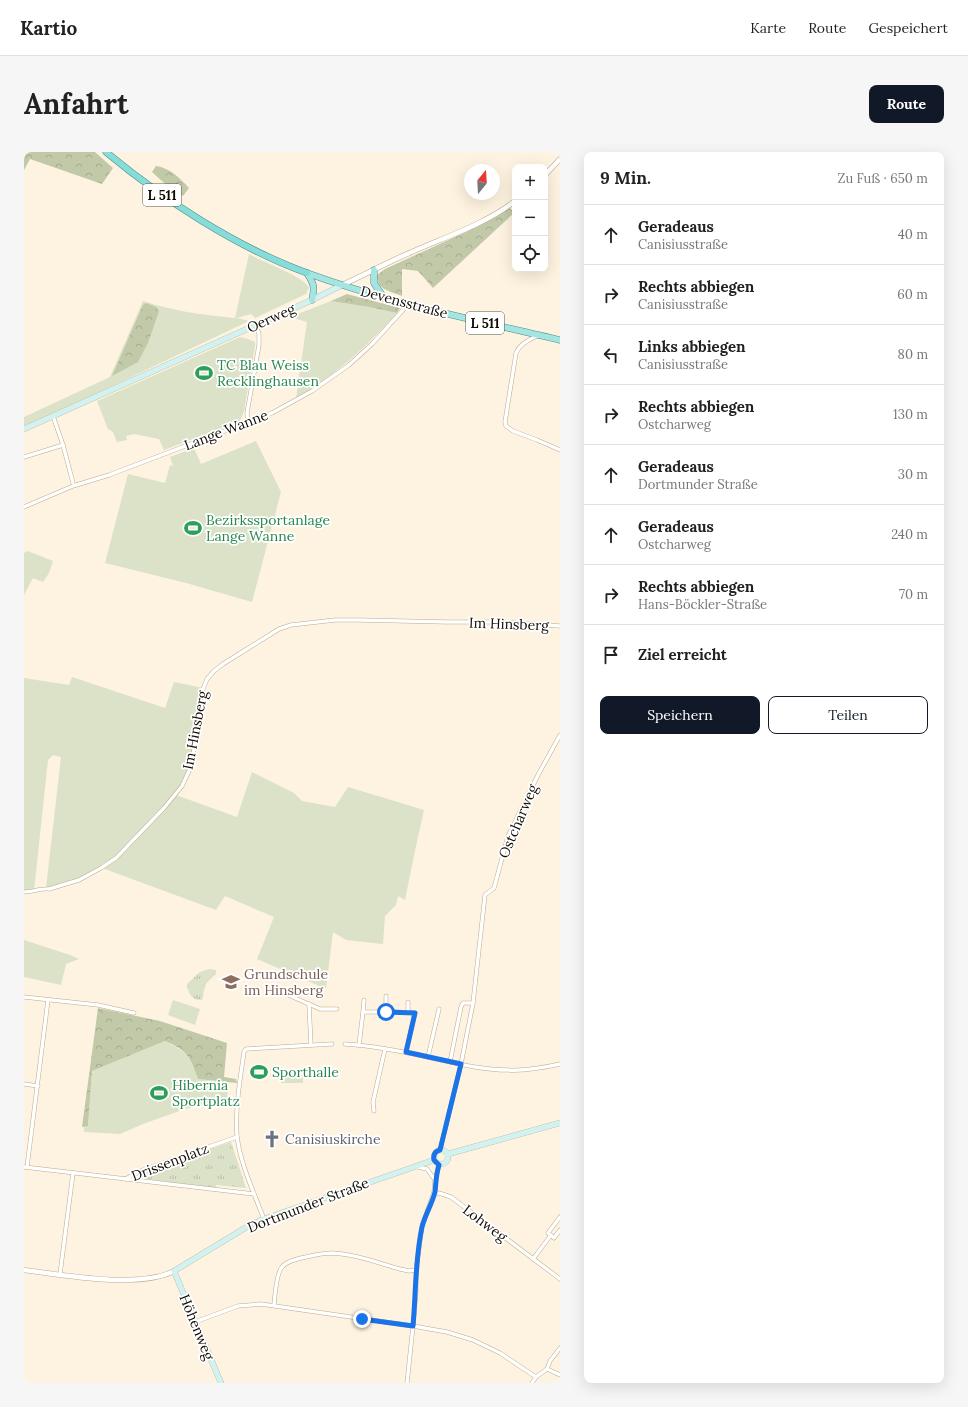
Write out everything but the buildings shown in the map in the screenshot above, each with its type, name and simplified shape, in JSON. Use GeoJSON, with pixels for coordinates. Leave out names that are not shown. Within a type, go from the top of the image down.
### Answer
{"type":"FeatureCollection","features":[{"type":"Feature","properties":{"kind":"highway","name":"L 511"},"geometry":{"type":"LineString","coordinates":[[106,152],[166,198],[222,232],[307,273]]}},
{"type":"Feature","properties":{"kind":"main road"},"geometry":{"type":"LineString","coordinates":[[374,270],[374,283],[384,298]]}},
{"type":"Feature","properties":{"kind":"main road","name":"L 511"},"geometry":{"type":"LineString","coordinates":[[307,273],[342,285]]}},
{"type":"Feature","properties":{"kind":"main road"},"geometry":{"type":"LineString","coordinates":[[307,273],[313,283],[314,289],[312,300]]}},
{"type":"Feature","properties":{"kind":"main road","name":"Devensstraße"},"geometry":{"type":"LineString","coordinates":[[342,285],[384,298],[454,316],[560,340]]}},
{"type":"Feature","properties":{"kind":"main road","name":"Oerweg"},"geometry":{"type":"LineString","coordinates":[[24,429],[312,300],[342,285]]}},
{"type":"Feature","properties":{"kind":"main road"},"geometry":{"type":"LineString","coordinates":[[448,1154],[560,1123]]}},
{"type":"Feature","properties":{"kind":"main road"},"geometry":{"type":"LineString","coordinates":[[440,1150],[444,1150],[448,1154],[448,1159],[443,1165],[436,1162],[434,1154],[440,1150]]}},
{"type":"Feature","properties":{"kind":"main road","name":"Dortmunder Straße"},"geometry":{"type":"LineString","coordinates":[[174,1271],[264,1218],[416,1166],[436,1162]]}},
{"type":"Feature","properties":{"kind":"main road","name":"Höhenweg"},"geometry":{"type":"LineString","coordinates":[[174,1271],[221,1383]]}},
{"type":"Feature","properties":{"kind":"street"},"geometry":{"type":"LineString","coordinates":[[548,172],[560,159]]}},
{"type":"Feature","properties":{"kind":"street","name":"Oerweg"},"geometry":{"type":"LineString","coordinates":[[342,285],[413,251],[480,223],[512,203]]}},
{"type":"Feature","properties":{"kind":"street","name":"Lange Wanne"},"geometry":{"type":"LineString","coordinates":[[24,507],[73,486],[109,475],[272,413],[312,391],[349,365],[372,344],[403,310]]}},
{"type":"Feature","properties":{"kind":"street"},"geometry":{"type":"LineString","coordinates":[[248,422],[247,414],[259,345],[259,334],[256,325]]}},
{"type":"Feature","properties":{"kind":"street"},"geometry":{"type":"LineString","coordinates":[[539,335],[521,345],[516,353],[506,407],[505,422],[506,426],[512,431],[560,450]]}},
{"type":"Feature","properties":{"kind":"street"},"geometry":{"type":"LineString","coordinates":[[53,416],[63,445],[73,483]]}},
{"type":"Feature","properties":{"kind":"street"},"geometry":{"type":"LineString","coordinates":[[24,457],[63,445]]}},
{"type":"Feature","properties":{"kind":"street","name":"Im Hinsberg"},"geometry":{"type":"LineString","coordinates":[[24,892],[34,892],[46,888],[49,889],[78,880],[116,858],[129,845],[172,798],[185,780],[193,755],[201,694],[207,679],[223,664],[279,629],[291,625],[328,621],[360,620],[501,622],[560,626]]}},
{"type":"Feature","properties":{"kind":"street","name":"Ostcharweg"},"geometry":{"type":"LineString","coordinates":[[440,1150],[461,1064],[473,1003],[485,895],[494,888],[508,836],[528,794],[560,735]]}},
{"type":"Feature","properties":{"kind":"street"},"geometry":{"type":"LineString","coordinates":[[286,994],[320,1009],[338,1009]]}},
{"type":"Feature","properties":{"kind":"street"},"geometry":{"type":"LineString","coordinates":[[386,996],[386,1012]]}},
{"type":"Feature","properties":{"kind":"street"},"geometry":{"type":"LineString","coordinates":[[24,997],[98,1006],[134,1013]]}},
{"type":"Feature","properties":{"kind":"street"},"geometry":{"type":"LineString","coordinates":[[48,1000],[38,1086],[26,1167],[124,1179]]}},
{"type":"Feature","properties":{"kind":"street"},"geometry":{"type":"LineString","coordinates":[[359,1045],[364,1000]]}},
{"type":"Feature","properties":{"kind":"street"},"geometry":{"type":"LineString","coordinates":[[408,1002],[408,1012]]}},
{"type":"Feature","properties":{"kind":"street"},"geometry":{"type":"LineString","coordinates":[[450,1062],[461,1007],[463,1003],[473,1003]]}},
{"type":"Feature","properties":{"kind":"street"},"geometry":{"type":"LineString","coordinates":[[309,1004],[311,1045]]}},
{"type":"Feature","properties":{"kind":"street"},"geometry":{"type":"LineString","coordinates":[[428,1057],[439,1009]]}},
{"type":"Feature","properties":{"kind":"street"},"geometry":{"type":"LineString","coordinates":[[363,1012],[415,1013],[406,1052]]}},
{"type":"Feature","properties":{"kind":"street"},"geometry":{"type":"LineString","coordinates":[[264,1218],[245,1169],[237,1137],[237,1116],[244,1052],[246,1049],[332,1044]]}},
{"type":"Feature","properties":{"kind":"street"},"geometry":{"type":"LineString","coordinates":[[345,1044],[406,1052],[486,1068],[509,1070],[533,1069],[560,1064]]}},
{"type":"Feature","properties":{"kind":"street"},"geometry":{"type":"LineString","coordinates":[[374,1111],[373,1102],[385,1049]]}},
{"type":"Feature","properties":{"kind":"street"},"geometry":{"type":"LineString","coordinates":[[24,1084],[38,1086]]}},
{"type":"Feature","properties":{"kind":"street","name":"Drissenplatz"},"geometry":{"type":"LineString","coordinates":[[124,1179],[143,1170],[237,1137]]}},
{"type":"Feature","properties":{"kind":"street"},"geometry":{"type":"LineString","coordinates":[[407,1383],[416,1292],[416,1270],[422,1226],[434,1192],[436,1162]]}},
{"type":"Feature","properties":{"kind":"street"},"geometry":{"type":"LineString","coordinates":[[416,1166],[427,1169],[435,1180]]}},
{"type":"Feature","properties":{"kind":"street"},"geometry":{"type":"LineString","coordinates":[[60,1274],[73,1173]]}},
{"type":"Feature","properties":{"kind":"street","name":"Drissenplatz"},"geometry":{"type":"LineString","coordinates":[[124,1179],[254,1194]]}},
{"type":"Feature","properties":{"kind":"street","name":"Lohweg"},"geometry":{"type":"LineString","coordinates":[[434,1192],[451,1197],[560,1279]]}},
{"type":"Feature","properties":{"kind":"street"},"geometry":{"type":"LineString","coordinates":[[560,1217],[548,1233],[554,1238],[560,1230]]}},
{"type":"Feature","properties":{"kind":"street"},"geometry":{"type":"LineString","coordinates":[[533,1258],[551,1235]]}},
{"type":"Feature","properties":{"kind":"street"},"geometry":{"type":"LineString","coordinates":[[274,1305],[281,1267],[286,1263],[318,1254],[345,1254],[400,1269],[409,1271],[416,1270]]}},
{"type":"Feature","properties":{"kind":"street","name":"Dortmunder Straße"},"geometry":{"type":"LineString","coordinates":[[24,1270],[108,1280],[149,1278],[169,1274],[174,1271]]}},
{"type":"Feature","properties":{"kind":"street"},"geometry":{"type":"LineString","coordinates":[[196,1322],[238,1306],[261,1304],[413,1326],[447,1332],[473,1340],[500,1353],[536,1378]]}},
{"type":"Feature","properties":{"kind":"street"},"geometry":{"type":"LineString","coordinates":[[532,1383],[547,1370],[550,1361],[560,1348]]}},
{"type":"Feature","properties":{"kind":"street"},"geometry":{"type":"LineString","coordinates":[[547,1370],[560,1375]]}},
{"type":"Feature","properties":{"kind":"green space"},"geometry":{"type":"Polygon","coordinates":[[[24,152],[95,152],[113,168],[102,184],[30,159],[24,170],[24,152]]]}},
{"type":"Feature","properties":{"kind":"green space"},"geometry":{"type":"Polygon","coordinates":[[[156,166],[170,171],[189,188],[183,196],[152,172],[156,166]]]}},
{"type":"Feature","properties":{"kind":"green space"},"geometry":{"type":"Polygon","coordinates":[[[510,208],[512,210],[512,215],[433,288],[418,271],[402,269],[402,296],[385,289],[379,284],[377,275],[385,269],[466,232],[510,208]]]}},
{"type":"Feature","properties":{"kind":"green space"},"geometry":{"type":"Polygon","coordinates":[[[249,254],[291,274],[306,283],[309,288],[306,294],[255,318],[251,314],[237,318],[249,321],[24,428],[24,417],[110,377],[143,301],[189,312],[235,318],[249,254]]]}},
{"type":"Feature","properties":{"kind":"green space"},"geometry":{"type":"Polygon","coordinates":[[[347,294],[400,308],[397,313],[331,301],[347,294]]]}},
{"type":"Feature","properties":{"kind":"green space"},"geometry":{"type":"Polygon","coordinates":[[[331,301],[397,313],[350,360],[310,390],[296,398],[307,322],[290,317],[331,301]]]}},
{"type":"Feature","properties":{"kind":"green space"},"geometry":{"type":"Polygon","coordinates":[[[146,303],[156,307],[159,311],[148,343],[138,362],[112,376],[143,305],[146,303]]]}},
{"type":"Feature","properties":{"kind":"green space","name":"TC Blau Weiss Recklinghausen"},"geometry":{"type":"Polygon","coordinates":[[[240,337],[255,342],[255,346],[244,411],[240,421],[164,450],[159,439],[134,434],[126,436],[127,440],[117,442],[113,432],[108,429],[97,401],[240,337]]]}},
{"type":"Feature","properties":{"kind":"green space","name":"Bezirkssportanlage Lange Wanne"},"geometry":{"type":"Polygon","coordinates":[[[256,441],[281,492],[252,602],[186,583],[105,563],[128,474],[165,483],[170,465],[173,466],[170,457],[194,448],[201,464],[256,441]]]}},
{"type":"Feature","properties":{"kind":"green space"},"geometry":{"type":"Polygon","coordinates":[[[28,551],[53,561],[49,573],[43,582],[33,578],[24,595],[24,553],[28,551]]]}},
{"type":"Feature","properties":{"kind":"green space"},"geometry":{"type":"Polygon","coordinates":[[[72,677],[165,708],[174,682],[203,688],[196,741],[189,771],[176,795],[237,817],[252,772],[294,793],[302,801],[335,807],[348,787],[424,810],[405,900],[398,896],[396,905],[385,916],[383,944],[346,940],[333,932],[326,988],[324,988],[257,959],[274,917],[225,896],[216,910],[102,868],[79,880],[46,888],[61,757],[53,755],[48,760],[34,891],[24,892],[24,678],[69,685],[72,677]]]}},
{"type":"Feature","properties":{"kind":"green space"},"geometry":{"type":"Polygon","coordinates":[[[24,940],[79,959],[66,964],[61,985],[24,977],[24,940]]]}},
{"type":"Feature","properties":{"kind":"green space"},"geometry":{"type":"Polygon","coordinates":[[[209,969],[216,970],[216,974],[206,985],[202,1000],[193,998],[188,990],[187,984],[200,972],[209,969]]]}},
{"type":"Feature","properties":{"kind":"green space"},"geometry":{"type":"Polygon","coordinates":[[[173,1000],[200,1009],[195,1025],[168,1015],[173,1000]]]}},
{"type":"Feature","properties":{"kind":"green space"},"geometry":{"type":"Polygon","coordinates":[[[98,1008],[160,1021],[227,1043],[224,1077],[236,1079],[237,1083],[198,1079],[193,1065],[187,1055],[172,1044],[165,1041],[92,1071],[88,1126],[82,1127],[98,1008]]]}},
{"type":"Feature","properties":{"kind":"green space","name":"Hibernia Sportplatz"},"geometry":{"type":"Polygon","coordinates":[[[165,1041],[183,1052],[192,1065],[198,1079],[229,1083],[226,1105],[206,1104],[185,1109],[120,1134],[84,1132],[84,1126],[88,1126],[92,1071],[165,1041]]]}},
{"type":"Feature","properties":{"kind":"green space"},"geometry":{"type":"Polygon","coordinates":[[[281,1075],[303,1075],[303,1083],[281,1083],[281,1075]]]}},
{"type":"Feature","properties":{"kind":"green space"},"geometry":{"type":"Polygon","coordinates":[[[231,1142],[246,1188],[216,1185],[216,1188],[146,1179],[143,1176],[146,1171],[231,1142]]]}},
{"type":"Feature","properties":{"kind":"place","name":"TC Blau Weiss Recklinghausen"},"geometry":{"type":"Point","coordinates":[204,373]}},
{"type":"Feature","properties":{"kind":"place","name":"Bezirkssportanlage Lange Wanne"},"geometry":{"type":"Point","coordinates":[193,528]}},
{"type":"Feature","properties":{"kind":"place","name":"Grundschule im Hinsberg"},"geometry":{"type":"Point","coordinates":[231,982]}},
{"type":"Feature","properties":{"kind":"place","name":"Sporthalle"},"geometry":{"type":"Point","coordinates":[259,1072]}},
{"type":"Feature","properties":{"kind":"place","name":"Hibernia Sportplatz"},"geometry":{"type":"Point","coordinates":[159,1093]}},
{"type":"Feature","properties":{"kind":"place","name":"Canisiuskirche"},"geometry":{"type":"Point","coordinates":[272,1139]}},
{"type":"Feature","properties":{"kind":"route"},"geometry":{"type":"LineString","coordinates":[[362,1319],[413,1326],[416,1270],[422,1226],[434,1192],[435,1180],[439,1165],[434,1160],[434,1154],[440,1150],[461,1064],[406,1052],[415,1013],[386,1012]]}}]}
